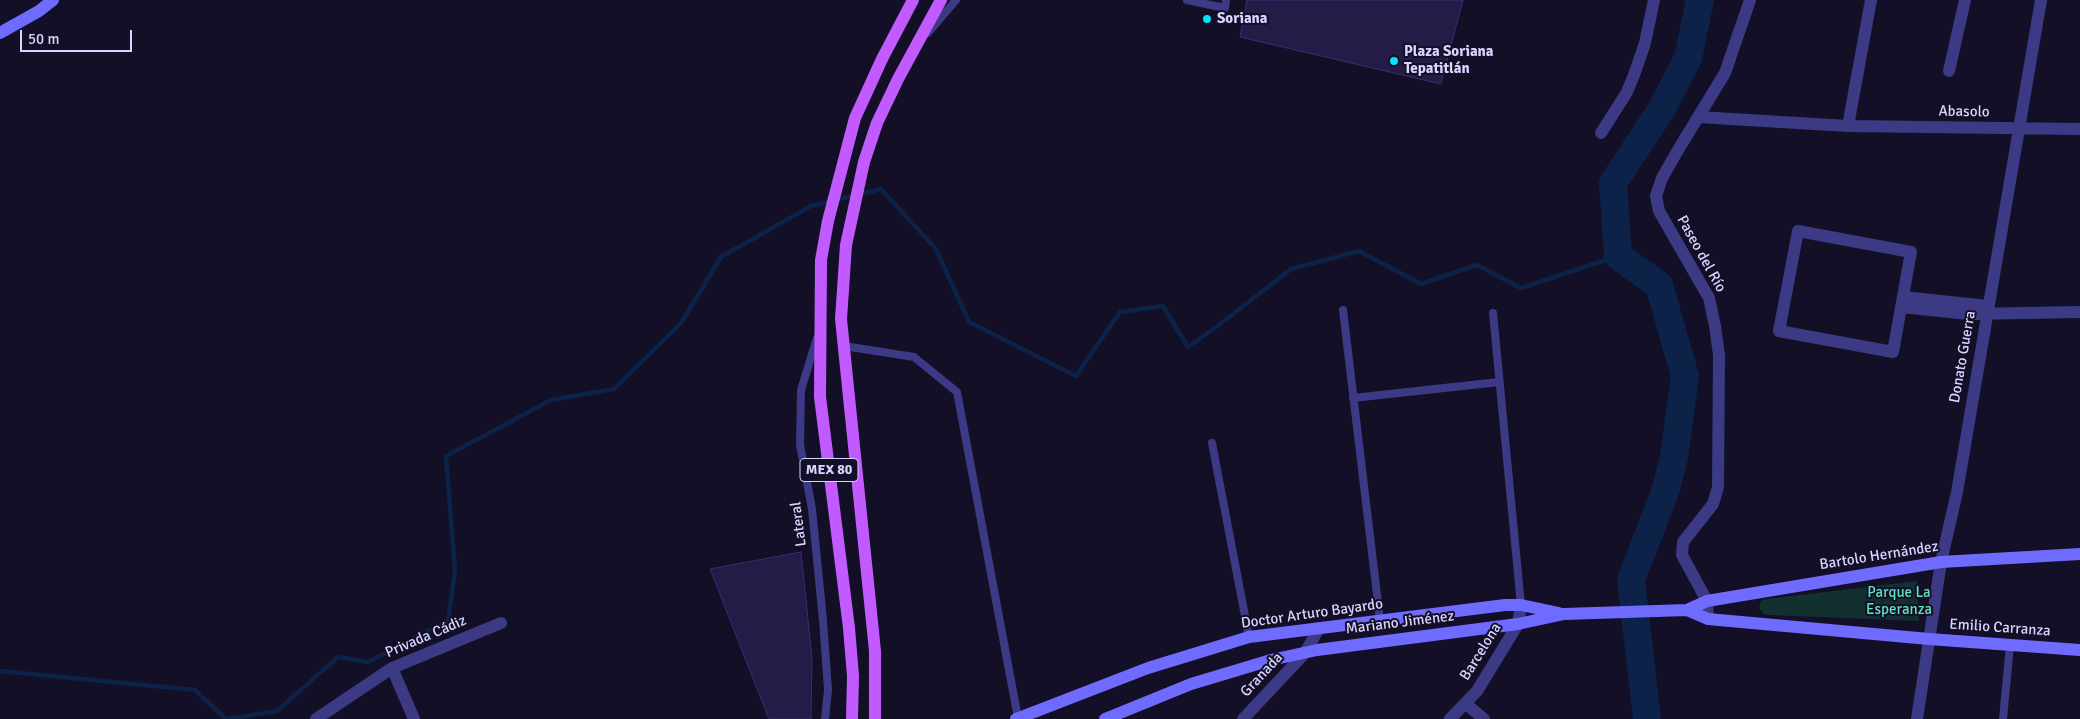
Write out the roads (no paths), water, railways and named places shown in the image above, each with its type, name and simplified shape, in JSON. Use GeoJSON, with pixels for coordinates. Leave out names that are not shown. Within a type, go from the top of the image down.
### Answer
{"type":"FeatureCollection","features":[{"type":"Feature","properties":{"kind":"main road","name":"MEX 80"},"geometry":{"type":"LineString","coordinates":[[852,719],[853,676],[849,628],[820,397],[819,328],[821,260],[842,162],[855,118],[882,58],[913,0]]}},
{"type":"Feature","properties":{"kind":"main road","name":"MEX 80"},"geometry":{"type":"LineString","coordinates":[[877,717],[875,651],[841,319],[846,245],[864,162],[877,122],[941,0]]}},
{"type":"Feature","properties":{"kind":"street"},"geometry":{"type":"LineString","coordinates":[[0,33],[39,11],[53,0]]}},
{"type":"Feature","properties":{"kind":"street"},"geometry":{"type":"LineString","coordinates":[[1601,133],[1627,92],[1634,75],[1645,44],[1654,0]]}},
{"type":"Feature","properties":{"kind":"street","name":"Paseo del Río"},"geometry":{"type":"LineString","coordinates":[[1708,619],[1707,601],[1682,555],[1682,542],[1713,504],[1718,487],[1719,356],[1709,298],[1659,211],[1656,196],[1662,178],[1725,73],[1750,0]]}},
{"type":"Feature","properties":{"kind":"street"},"geometry":{"type":"LineString","coordinates":[[1848,126],[1871,0]]}},
{"type":"Feature","properties":{"kind":"street"},"geometry":{"type":"LineString","coordinates":[[1948,71],[1965,0]]}},
{"type":"Feature","properties":{"kind":"street","name":"Donato Guerra"},"geometry":{"type":"LineString","coordinates":[[1917,719],[1941,562],[1957,492],[2041,0]]}},
{"type":"Feature","properties":{"kind":"street","name":"Abasolo"},"geometry":{"type":"LineString","coordinates":[[1698,117],[1848,126],[2080,129]]}},
{"type":"Feature","properties":{"kind":"street"},"geometry":{"type":"LineString","coordinates":[[1798,230],[1911,252],[1902,302],[1893,352],[1779,331],[1798,230]]}},
{"type":"Feature","properties":{"kind":"street"},"geometry":{"type":"LineString","coordinates":[[1902,302],[1969,314],[1988,310],[2080,312]]}},
{"type":"Feature","properties":{"kind":"street","name":"Bartolo Hernández"},"geometry":{"type":"LineString","coordinates":[[1682,610],[1707,601],[1941,562],[2080,554]]}},
{"type":"Feature","properties":{"kind":"street"},"geometry":{"type":"LineString","coordinates":[[1518,624],[1521,605]]}},
{"type":"Feature","properties":{"kind":"street","name":"Doctor Arturo Bayardo"},"geometry":{"type":"LineString","coordinates":[[1018,719],[1148,668],[1249,637],[1380,620],[1521,605],[1564,614]]}},
{"type":"Feature","properties":{"kind":"street","name":"Mariano Jiménez"},"geometry":{"type":"LineString","coordinates":[[1105,719],[1191,684],[1305,653],[1518,624],[1564,614],[1682,610],[1708,619]]}},
{"type":"Feature","properties":{"kind":"street","name":"Emilio Carranza"},"geometry":{"type":"LineString","coordinates":[[1708,619],[1929,639],[2080,650]]}},
{"type":"Feature","properties":{"kind":"street","name":"Privada Cádiz"},"geometry":{"type":"LineString","coordinates":[[316,719],[392,668],[501,623]]}},
{"type":"Feature","properties":{"kind":"street","name":"Barcelona"},"geometry":{"type":"LineString","coordinates":[[1450,719],[1477,691],[1518,624]]}},
{"type":"Feature","properties":{"kind":"street","name":"Granada"},"geometry":{"type":"LineString","coordinates":[[1243,719],[1305,653],[1319,628]]}},
{"type":"Feature","properties":{"kind":"street"},"geometry":{"type":"LineString","coordinates":[[392,668],[414,719]]}},
{"type":"Feature","properties":{"kind":"street"},"geometry":{"type":"LineString","coordinates":[[1465,703],[1484,719]]}},
{"type":"Feature","properties":{"kind":"lane"},"geometry":{"type":"LineString","coordinates":[[915,48],[956,0]]}},
{"type":"Feature","properties":{"kind":"lane"},"geometry":{"type":"LineString","coordinates":[[1187,0],[1224,8],[1226,0]]}},
{"type":"Feature","properties":{"kind":"lane"},"geometry":{"type":"LineString","coordinates":[[1343,310],[1380,620]]}},
{"type":"Feature","properties":{"kind":"lane"},"geometry":{"type":"LineString","coordinates":[[1493,313],[1521,605]]}},
{"type":"Feature","properties":{"kind":"lane","name":"Lateral"},"geometry":{"type":"LineString","coordinates":[[819,328],[801,390],[800,446],[812,509],[828,690],[825,719]]}},
{"type":"Feature","properties":{"kind":"lane"},"geometry":{"type":"LineString","coordinates":[[844,346],[914,357],[957,392],[1018,719]]}},
{"type":"Feature","properties":{"kind":"lane"},"geometry":{"type":"LineString","coordinates":[[1353,398],[1499,382]]}},
{"type":"Feature","properties":{"kind":"lane"},"geometry":{"type":"LineString","coordinates":[[1212,444],[1249,637]]}},
{"type":"Feature","properties":{"kind":"lane"},"geometry":{"type":"LineString","coordinates":[[2004,719],[2010,644]]}},
{"type":"Feature","properties":{"kind":"waterway"},"geometry":{"type":"LineString","coordinates":[[1647,719],[1631,580],[1666,489],[1674,457],[1685,376],[1659,285],[1618,256],[1613,183],[1661,110],[1688,58],[1700,0]]}},
{"type":"Feature","properties":{"kind":"waterway"},"geometry":{"type":"LineString","coordinates":[[228,719],[277,711],[338,657],[368,662],[448,621],[455,571],[446,456],[551,400],[614,389],[681,323],[721,257],[811,206],[881,189],[936,249],[969,322],[1076,376],[1120,312],[1163,306],[1188,347],[1291,269],[1359,251],[1421,284],[1477,265],[1521,288],[1618,256]]}},
{"type":"Feature","properties":{"kind":"waterway"},"geometry":{"type":"LineString","coordinates":[[0,671],[195,690],[226,719]]}},
{"type":"Feature","properties":{"kind":"place","name":"Soriana"},"geometry":{"type":"Point","coordinates":[1207,19]}},
{"type":"Feature","properties":{"kind":"place","name":"Plaza Soriana Tepatitlán"},"geometry":{"type":"Point","coordinates":[1394,61]}},
{"type":"Feature","properties":{"kind":"park label","name":"Parque La Esperanza"},"geometry":{"type":"Point","coordinates":[1899,602]}}]}
